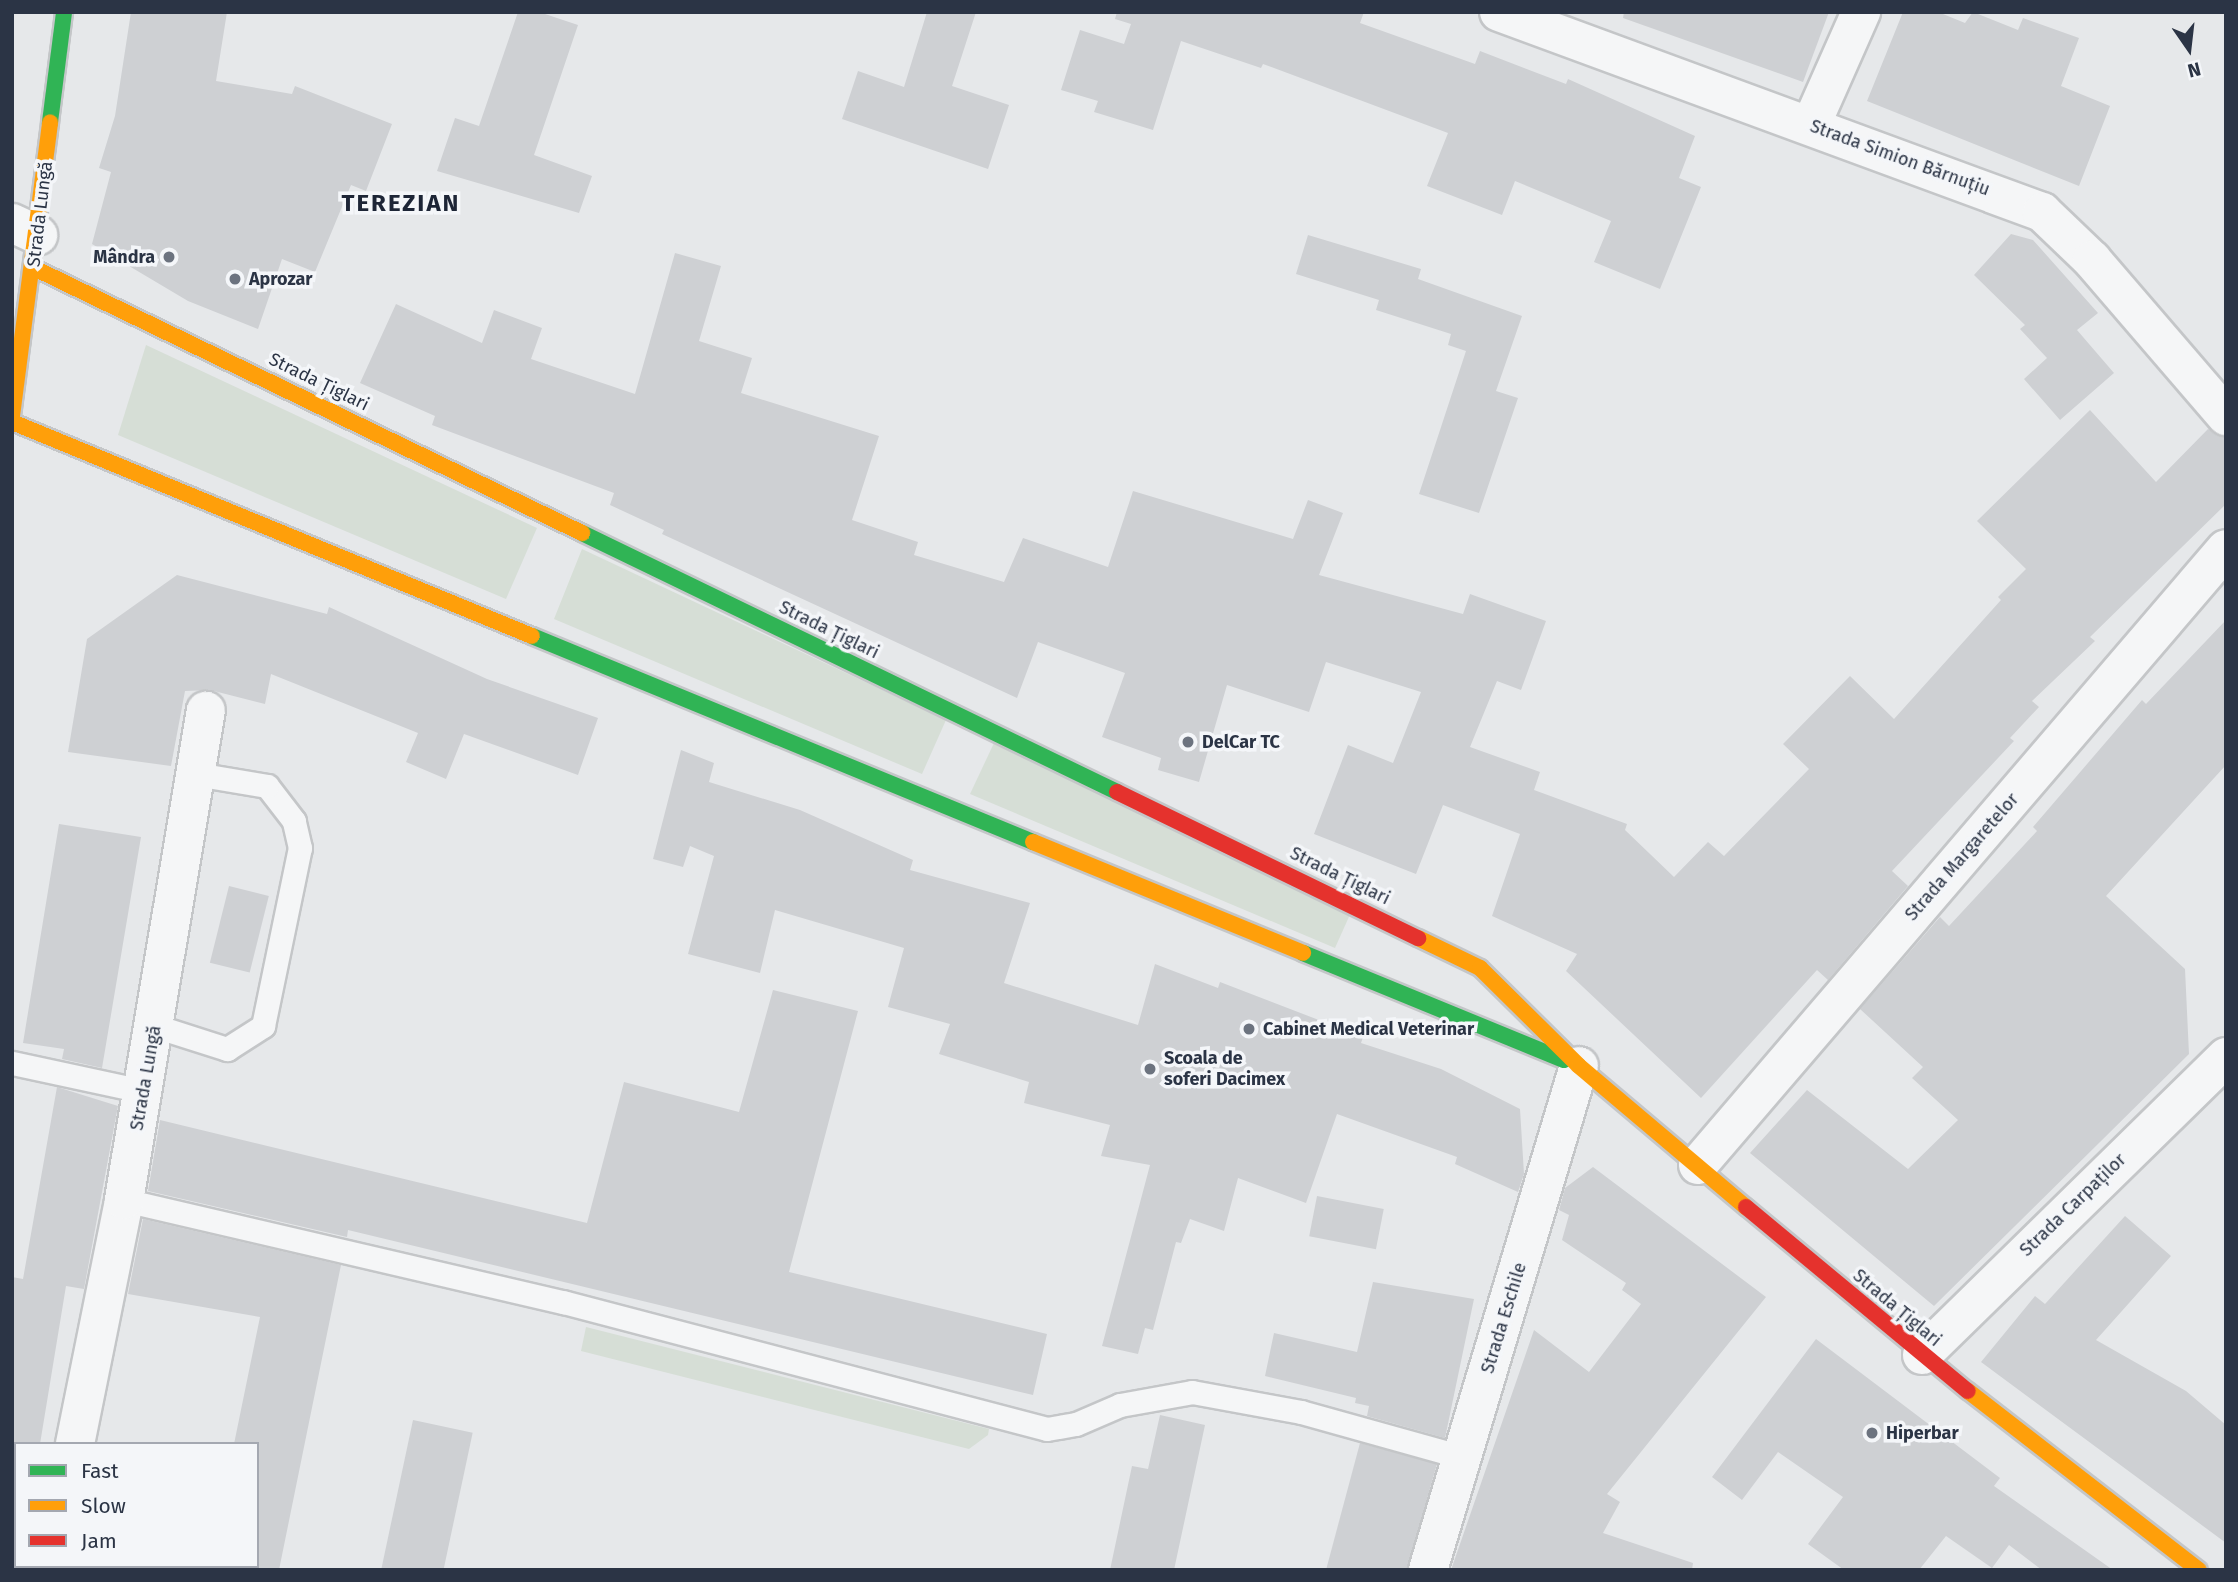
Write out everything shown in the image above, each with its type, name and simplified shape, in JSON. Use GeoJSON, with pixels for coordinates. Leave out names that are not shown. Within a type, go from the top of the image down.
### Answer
{"type":"FeatureCollection","features":[{"type":"Feature","properties":{"kind":"street","name":"Strada Lungă"},"geometry":{"type":"LineString","coordinates":[[12,416],[28,242],[64,12]]}},
{"type":"Feature","properties":{"kind":"street","name":"Strada Simion Bărnuțiu"},"geometry":{"type":"LineString","coordinates":[[1499,12],[2042,212],[2092,260],[2226,416]]}},
{"type":"Feature","properties":{"kind":"street"},"geometry":{"type":"LineString","coordinates":[[1811,125],[1861,12]]}},
{"type":"Feature","properties":{"kind":"street","name":"Strada Țiglari"},"geometry":{"type":"LineString","coordinates":[[28,242],[1480,968],[1515,998],[1579,1066],[1922,1354],[2179,1564]]}},
{"type":"Feature","properties":{"kind":"street","name":"Strada Țiglari"},"geometry":{"type":"LineString","coordinates":[[12,422],[1579,1066]]}},
{"type":"Feature","properties":{"kind":"street","name":"Strada Margaretelor"},"geometry":{"type":"LineString","coordinates":[[1698,1165],[2226,549]]}},
{"type":"Feature","properties":{"kind":"street","name":"Strada Lungă"},"geometry":{"type":"LineString","coordinates":[[75,1442],[124,1200],[206,711]]}},
{"type":"Feature","properties":{"kind":"street","name":"Strada Carpaților"},"geometry":{"type":"LineString","coordinates":[[1922,1354],[2226,1057]]}},
{"type":"Feature","properties":{"kind":"street","name":"Strada Eschile"},"geometry":{"type":"LineString","coordinates":[[1428,1570],[1579,1066]]}},
{"type":"Feature","properties":{"kind":"lane"},"geometry":{"type":"LineString","coordinates":[[155,1026],[227,1049],[263,1026],[300,848],[294,821],[267,786],[196,774]]}},
{"type":"Feature","properties":{"kind":"lane"},"geometry":{"type":"LineString","coordinates":[[12,1063],[143,1091]]}},
{"type":"Feature","properties":{"kind":"lane"},"geometry":{"type":"LineString","coordinates":[[124,1200],[563,1302],[1047,1429],[1076,1424],[1120,1405],[1192,1392],[1301,1412],[1462,1457]]}},
{"type":"Feature","properties":{"kind":"shaded area"},"geometry":{"type":"Polygon","coordinates":[[[146,345],[537,528],[506,599],[118,435],[146,345]]]}},
{"type":"Feature","properties":{"kind":"shaded area"},"geometry":{"type":"Polygon","coordinates":[[[582,549],[946,720],[922,774],[554,619],[582,549]]]}},
{"type":"Feature","properties":{"kind":"shaded area"},"geometry":{"type":"Polygon","coordinates":[[[994,743],[1352,910],[1335,948],[970,794],[994,743]]]}},
{"type":"Feature","properties":{"kind":"shaded area"},"geometry":{"type":"Polygon","coordinates":[[[586,1327],[989,1429],[988,1435],[969,1449],[581,1351],[586,1327]]]}},
{"type":"Feature","properties":{"kind":"building"},"geometry":{"type":"Polygon","coordinates":[[[131,12],[227,12],[216,81],[292,94],[295,86],[392,124],[366,191],[351,185],[315,272],[282,259],[258,329],[188,301],[92,244],[111,172],[99,168],[115,116],[131,12]]]}},
{"type":"Feature","properties":{"kind":"building"},"geometry":{"type":"Polygon","coordinates":[[[518,12],[539,12],[578,25],[534,155],[592,176],[579,213],[437,171],[455,118],[479,126],[518,12]]]}},
{"type":"Feature","properties":{"kind":"building"},"geometry":{"type":"Polygon","coordinates":[[[927,12],[976,12],[952,86],[1009,105],[988,169],[842,119],[858,71],[904,87],[927,12]]]}},
{"type":"Feature","properties":{"kind":"building"},"geometry":{"type":"Polygon","coordinates":[[[1117,12],[1364,12],[1360,23],[1475,64],[1480,51],[1566,84],[1568,79],[1695,136],[1679,178],[1701,187],[1660,289],[1594,262],[1611,221],[1515,181],[1502,215],[1427,186],[1448,133],[1263,64],[1261,68],[1181,41],[1153,130],[1094,112],[1098,101],[1061,90],[1080,30],[1124,44],[1131,24],[1115,19],[1117,12]]]}},
{"type":"Feature","properties":{"kind":"building"},"geometry":{"type":"Polygon","coordinates":[[[1624,12],[1829,12],[1803,82],[1623,18],[1624,12]]]}},
{"type":"Feature","properties":{"kind":"building"},"geometry":{"type":"Polygon","coordinates":[[[1903,12],[1938,12],[1965,23],[1973,12],[2018,30],[2023,18],[2079,38],[2061,86],[2110,106],[2079,186],[1867,101],[1903,12]]]}},
{"type":"Feature","properties":{"kind":"building"},"geometry":{"type":"Polygon","coordinates":[[[2011,234],[2033,240],[2098,313],[2077,330],[2114,373],[2060,420],[2024,379],[2047,358],[2020,329],[2025,325],[1974,275],[2011,234]]]}},
{"type":"Feature","properties":{"kind":"building"},"geometry":{"type":"Polygon","coordinates":[[[1308,235],[1421,269],[1418,279],[1522,316],[1496,391],[1518,398],[1479,513],[1419,494],[1466,351],[1448,345],[1451,334],[1376,310],[1379,300],[1296,274],[1308,235]]]}},
{"type":"Feature","properties":{"kind":"building"},"geometry":{"type":"Polygon","coordinates":[[[675,253],[721,266],[699,341],[752,358],[741,393],[879,436],[852,520],[918,542],[914,555],[1004,582],[1023,538],[1108,567],[1133,491],[1293,539],[1308,500],[1343,513],[1319,575],[1463,614],[1470,594],[1546,621],[1521,690],[1497,681],[1470,747],[1540,772],[1534,790],[1627,824],[1625,830],[1674,877],[1708,842],[1724,856],[1809,769],[1783,744],[1850,676],[1894,719],[2001,600],[1998,597],[2026,569],[1977,521],[2090,410],[2156,482],[2208,429],[2226,437],[2226,504],[2090,637],[2095,641],[2032,701],[2039,707],[2010,738],[2014,741],[1892,871],[1908,886],[1828,980],[1817,970],[1701,1098],[1566,971],[1577,954],[1492,916],[1520,834],[1443,805],[1416,874],[1314,834],[1348,745],[1393,763],[1421,692],[1326,662],[1309,712],[1227,685],[1199,782],[1158,770],[1161,758],[1102,737],[1125,673],[1038,642],[1017,698],[662,534],[664,530],[610,505],[614,493],[432,425],[435,416],[360,383],[396,304],[482,343],[494,310],[542,328],[531,359],[635,394],[675,253]]]}},
{"type":"Feature","properties":{"kind":"building"},"geometry":{"type":"Polygon","coordinates":[[[177,575],[327,614],[329,607],[487,679],[598,718],[578,775],[464,734],[446,779],[406,762],[418,733],[271,674],[265,704],[210,690],[185,691],[171,766],[68,752],[87,639],[177,575]]]}},
{"type":"Feature","properties":{"kind":"building"},"geometry":{"type":"Polygon","coordinates":[[[2226,620],[2226,765],[2106,896],[2185,969],[2189,1054],[1934,1306],[1750,1153],[1807,1090],[1908,1169],[1958,1120],[1912,1078],[1923,1067],[1860,1009],[1940,917],[1949,926],[2037,831],[2033,827],[2142,700],[2146,704],[2226,620]]]}},
{"type":"Feature","properties":{"kind":"building"},"geometry":{"type":"Polygon","coordinates":[[[681,750],[714,763],[709,782],[800,810],[913,860],[910,870],[1030,903],[1004,983],[1138,1025],[1155,964],[1218,988],[1220,982],[1363,1037],[1361,1043],[1441,1069],[1520,1109],[1524,1174],[1518,1192],[1455,1164],[1457,1157],[1337,1114],[1306,1203],[1238,1178],[1224,1231],[1190,1219],[1181,1243],[1176,1242],[1153,1330],[1145,1328],[1138,1354],[1102,1346],[1150,1165],[1101,1156],[1110,1125],[1024,1103],[1029,1082],[939,1054],[950,1024],[888,1007],[904,948],[775,910],[760,973],[688,954],[714,856],[690,846],[683,867],[653,859],[681,750]]]}},
{"type":"Feature","properties":{"kind":"building"},"geometry":{"type":"Polygon","coordinates":[[[59,824],[141,837],[102,1068],[62,1059],[64,1049],[23,1043],[59,824]]]}},
{"type":"Feature","properties":{"kind":"building"},"geometry":{"type":"Polygon","coordinates":[[[229,886],[269,896],[250,973],[210,963],[229,886]]]}},
{"type":"Feature","properties":{"kind":"building"},"geometry":{"type":"Polygon","coordinates":[[[773,990],[858,1011],[789,1272],[1047,1334],[1033,1395],[348,1230],[347,1237],[148,1191],[160,1120],[587,1223],[624,1082],[739,1112],[773,990]]]}},
{"type":"Feature","properties":{"kind":"building"},"geometry":{"type":"Polygon","coordinates":[[[57,1087],[118,1106],[84,1289],[66,1286],[40,1442],[14,1442],[12,1484],[12,1277],[23,1279],[57,1087]]]}},
{"type":"Feature","properties":{"kind":"building"},"geometry":{"type":"Polygon","coordinates":[[[1593,1167],[1766,1297],[1607,1494],[1620,1502],[1603,1533],[1693,1563],[1692,1570],[1451,1570],[1534,1330],[1589,1372],[1641,1304],[1622,1290],[1626,1283],[1562,1240],[1569,1215],[1559,1210],[1565,1188],[1593,1167]]]}},
{"type":"Feature","properties":{"kind":"building"},"geometry":{"type":"Polygon","coordinates":[[[1317,1196],[1384,1209],[1376,1249],[1309,1236],[1317,1196]]]}},
{"type":"Feature","properties":{"kind":"building"},"geometry":{"type":"Polygon","coordinates":[[[2125,1216],[2171,1256],[2096,1340],[2186,1391],[2226,1425],[2226,1543],[1981,1362],[2035,1296],[2045,1304],[2125,1216]]]}},
{"type":"Feature","properties":{"kind":"building"},"geometry":{"type":"Polygon","coordinates":[[[143,1219],[341,1265],[279,1570],[257,1570],[259,1442],[234,1442],[260,1317],[128,1294],[143,1219]]]}},
{"type":"Feature","properties":{"kind":"building"},"geometry":{"type":"Polygon","coordinates":[[[1373,1282],[1474,1299],[1445,1438],[1367,1416],[1369,1406],[1355,1403],[1356,1398],[1265,1376],[1274,1333],[1357,1352],[1373,1282]]]}},
{"type":"Feature","properties":{"kind":"building"},"geometry":{"type":"Polygon","coordinates":[[[1816,1339],[2000,1478],[1994,1486],[2113,1570],[2042,1570],[2009,1545],[1992,1568],[1946,1536],[1919,1570],[1844,1570],[1808,1544],[1843,1497],[1778,1452],[1742,1500],[1712,1477],[1816,1339]]]}},
{"type":"Feature","properties":{"kind":"building"},"geometry":{"type":"Polygon","coordinates":[[[1160,1415],[1205,1425],[1174,1570],[1110,1570],[1132,1466],[1148,1469],[1160,1415]]]}},
{"type":"Feature","properties":{"kind":"building"},"geometry":{"type":"Polygon","coordinates":[[[413,1420],[473,1433],[443,1570],[381,1570],[413,1420]]]}},
{"type":"Feature","properties":{"kind":"building"},"geometry":{"type":"Polygon","coordinates":[[[1360,1443],[1437,1464],[1407,1570],[1326,1570],[1360,1443]]]}},
{"type":"Feature","properties":{"kind":"traffic: fast"},"geometry":{"type":"LineString","coordinates":[[50,122],[64,12]]}},
{"type":"Feature","properties":{"kind":"traffic: fast"},"geometry":{"type":"LineString","coordinates":[[582,533],[1117,792]]}},
{"type":"Feature","properties":{"kind":"traffic: fast"},"geometry":{"type":"LineString","coordinates":[[532,636],[1033,842]]}},
{"type":"Feature","properties":{"kind":"traffic: fast"},"geometry":{"type":"LineString","coordinates":[[1303,953],[1564,1060]]}},
{"type":"Feature","properties":{"kind":"traffic: slow"},"geometry":{"type":"LineString","coordinates":[[12,416],[50,122]]}},
{"type":"Feature","properties":{"kind":"traffic: slow"},"geometry":{"type":"LineString","coordinates":[[34,268],[582,533]]}},
{"type":"Feature","properties":{"kind":"traffic: slow"},"geometry":{"type":"LineString","coordinates":[[12,422],[532,636]]}},
{"type":"Feature","properties":{"kind":"traffic: slow"},"geometry":{"type":"LineString","coordinates":[[1033,842],[1303,953]]}},
{"type":"Feature","properties":{"kind":"traffic: slow"},"geometry":{"type":"LineString","coordinates":[[1418,938],[1480,968],[1579,1066],[1746,1207]]}},
{"type":"Feature","properties":{"kind":"traffic: slow"},"geometry":{"type":"LineString","coordinates":[[1968,1391],[2199,1570]]}},
{"type":"Feature","properties":{"kind":"traffic: jam"},"geometry":{"type":"LineString","coordinates":[[1117,792],[1418,938]]}},
{"type":"Feature","properties":{"kind":"traffic: jam"},"geometry":{"type":"LineString","coordinates":[[1746,1207],[1968,1391]]}},
{"type":"Feature","properties":{"kind":"place","name":"Mândra"},"geometry":{"type":"Point","coordinates":[169,257]}},
{"type":"Feature","properties":{"kind":"place","name":"Aprozar"},"geometry":{"type":"Point","coordinates":[235,279]}},
{"type":"Feature","properties":{"kind":"place","name":"DelCar TC"},"geometry":{"type":"Point","coordinates":[1188,742]}},
{"type":"Feature","properties":{"kind":"place","name":"Cabinet Medical Veterinar"},"geometry":{"type":"Point","coordinates":[1249,1029]}},
{"type":"Feature","properties":{"kind":"place","name":"Scoala de soferi Dacimex"},"geometry":{"type":"Point","coordinates":[1150,1069]}},
{"type":"Feature","properties":{"kind":"place","name":"Hiperbar"},"geometry":{"type":"Point","coordinates":[1872,1433]}},
{"type":"Feature","properties":{"kind":"district","name":"TEREZIAN"},"geometry":{"type":"Point","coordinates":[401,204]}}]}
